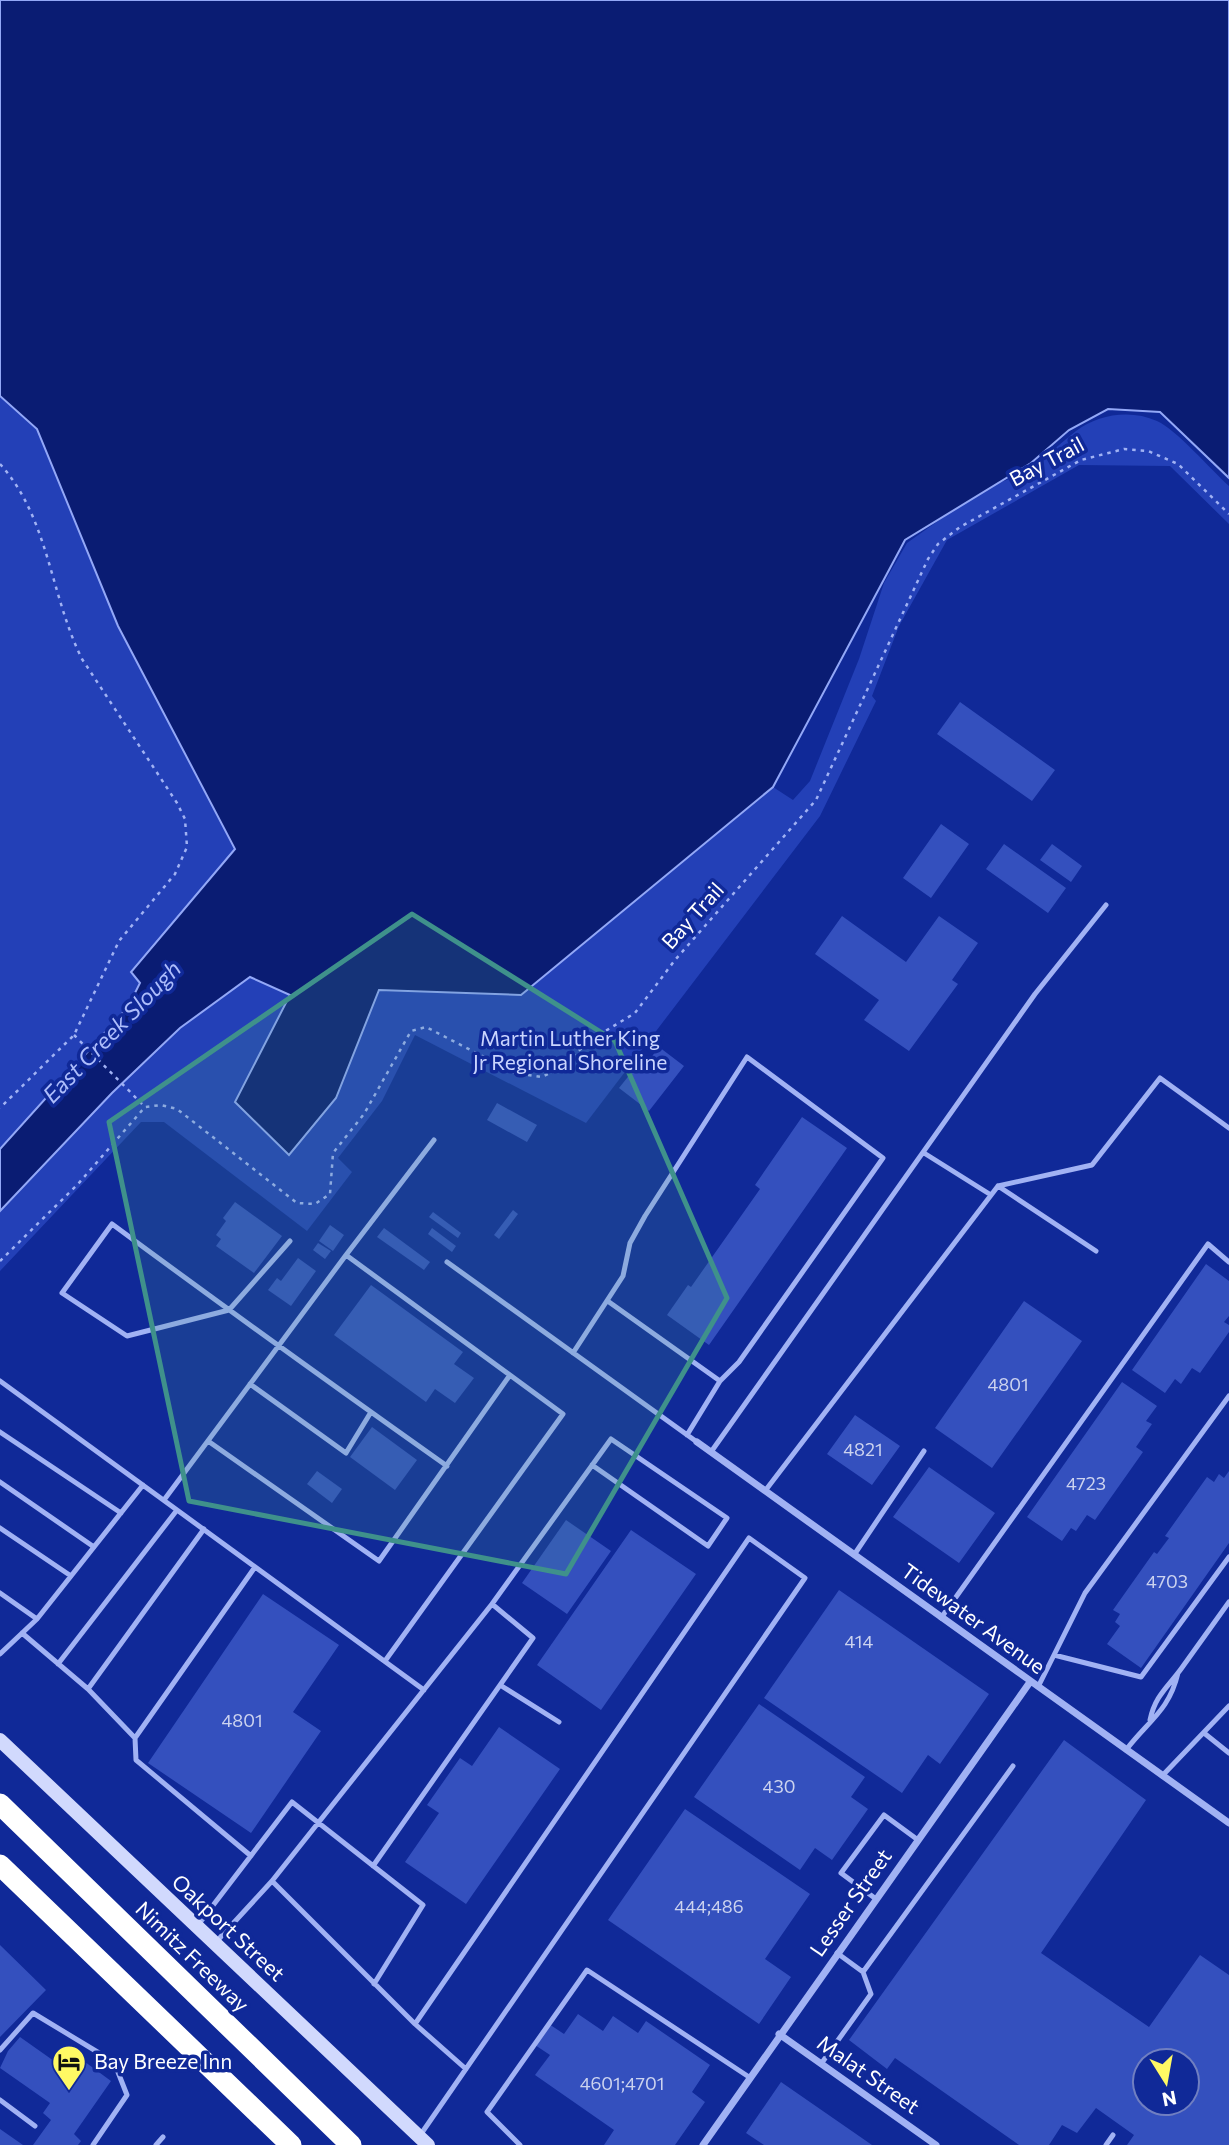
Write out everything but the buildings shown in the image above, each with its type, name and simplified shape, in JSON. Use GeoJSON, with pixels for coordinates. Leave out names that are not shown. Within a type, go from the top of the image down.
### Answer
{"type":"FeatureCollection","features":[{"type":"Feature","properties":{"kind":"highway","name":"Nimitz Freeway"},"geometry":{"type":"LineString","coordinates":[[0,1804],[351,2145]]}},
{"type":"Feature","properties":{"kind":"highway"},"geometry":{"type":"LineString","coordinates":[[0,1865],[285,2141]]}},
{"type":"Feature","properties":{"kind":"main road","name":"Oakport Street"},"geometry":{"type":"LineString","coordinates":[[0,1740],[423,2141]]}},
{"type":"Feature","properties":{"kind":"street","name":"Tidewater Avenue"},"geometry":{"type":"LineString","coordinates":[[697,1442],[1229,1823]]}},
{"type":"Feature","properties":{"kind":"street","name":"Lesser Street"},"geometry":{"type":"LineString","coordinates":[[703,2145],[1030,1682]]}},
{"type":"Feature","properties":{"kind":"street","name":"Malat Street"},"geometry":{"type":"LineString","coordinates":[[779,2034],[936,2145]]}},
{"type":"Feature","properties":{"kind":"lane"},"geometry":{"type":"LineString","coordinates":[[711,1452],[1035,994],[1106,905]]}},
{"type":"Feature","properties":{"kind":"lane"},"geometry":{"type":"LineString","coordinates":[[573,1353],[609,1302],[623,1276],[630,1243],[645,1216],[747,1058],[883,1158],[738,1362],[720,1381],[687,1435]]}},
{"type":"Feature","properties":{"kind":"lane"},"geometry":{"type":"LineString","coordinates":[[765,1491],[998,1186],[1092,1165],[1160,1078],[1229,1128]]}},
{"type":"Feature","properties":{"kind":"lane"},"geometry":{"type":"LineString","coordinates":[[164,1500],[434,1140]]}},
{"type":"Feature","properties":{"kind":"lane"},"geometry":{"type":"LineString","coordinates":[[924,1153],[991,1195]]}},
{"type":"Feature","properties":{"kind":"lane"},"geometry":{"type":"LineString","coordinates":[[998,1186],[1096,1251]]}},
{"type":"Feature","properties":{"kind":"lane"},"geometry":{"type":"LineString","coordinates":[[290,1241],[229,1310],[127,1336],[62,1293],[112,1224],[229,1310],[278,1347],[447,1466]]}},
{"type":"Feature","properties":{"kind":"lane"},"geometry":{"type":"LineString","coordinates":[[941,1618],[1208,1244],[1229,1262]]}},
{"type":"Feature","properties":{"kind":"lane"},"geometry":{"type":"LineString","coordinates":[[346,1255],[563,1414],[385,1661]]}},
{"type":"Feature","properties":{"kind":"lane"},"geometry":{"type":"LineString","coordinates":[[447,1262],[697,1442]]}},
{"type":"Feature","properties":{"kind":"lane"},"geometry":{"type":"LineString","coordinates":[[609,1302],[720,1381]]}},
{"type":"Feature","properties":{"kind":"lane"},"geometry":{"type":"LineString","coordinates":[[208,1441],[379,1562],[510,1375]]}},
{"type":"Feature","properties":{"kind":"lane"},"geometry":{"type":"LineString","coordinates":[[0,1381],[424,1690]]}},
{"type":"Feature","properties":{"kind":"lane"},"geometry":{"type":"LineString","coordinates":[[250,1384],[346,1453],[371,1412]]}},
{"type":"Feature","properties":{"kind":"lane"},"geometry":{"type":"LineString","coordinates":[[1038,1687],[1085,1592],[1228,1398]]}},
{"type":"Feature","properties":{"kind":"lane"},"geometry":{"type":"LineString","coordinates":[[0,1432],[121,1513]]}},
{"type":"Feature","properties":{"kind":"lane"},"geometry":{"type":"LineString","coordinates":[[214,1944],[272,1881],[492,1604],[611,1438],[727,1518],[708,1546],[592,1465]]}},
{"type":"Feature","properties":{"kind":"lane"},"geometry":{"type":"LineString","coordinates":[[854,1555],[924,1451]]}},
{"type":"Feature","properties":{"kind":"lane"},"geometry":{"type":"LineString","coordinates":[[0,1482],[94,1547]]}},
{"type":"Feature","properties":{"kind":"lane"},"geometry":{"type":"LineString","coordinates":[[0,1654],[37,1619],[143,1485]]}},
{"type":"Feature","properties":{"kind":"lane"},"geometry":{"type":"LineString","coordinates":[[58,1664],[177,1510]]}},
{"type":"Feature","properties":{"kind":"lane"},"geometry":{"type":"LineString","coordinates":[[0,1528],[71,1576]]}},
{"type":"Feature","properties":{"kind":"lane"},"geometry":{"type":"LineString","coordinates":[[88,1689],[204,1529]]}},
{"type":"Feature","properties":{"kind":"lane"},"geometry":{"type":"LineString","coordinates":[[415,2024],[749,1538],[805,1578],[466,2069],[423,2141]]}},
{"type":"Feature","properties":{"kind":"lane"},"geometry":{"type":"LineString","coordinates":[[1054,1655],[1141,1676],[1229,1557]]}},
{"type":"Feature","properties":{"kind":"lane"},"geometry":{"type":"LineString","coordinates":[[251,1856],[136,1760],[135,1738],[255,1567]]}},
{"type":"Feature","properties":{"kind":"lane"},"geometry":{"type":"LineString","coordinates":[[0,1593],[37,1619]]}},
{"type":"Feature","properties":{"kind":"lane"},"geometry":{"type":"LineString","coordinates":[[1150,1720],[1153,1702],[1178,1673],[1229,1602]]}},
{"type":"Feature","properties":{"kind":"lane"},"geometry":{"type":"LineString","coordinates":[[373,1866],[533,1638],[492,1604]]}},
{"type":"Feature","properties":{"kind":"lane"},"geometry":{"type":"LineString","coordinates":[[22,1633],[88,1689],[135,1738]]}},
{"type":"Feature","properties":{"kind":"lane"},"geometry":{"type":"LineString","coordinates":[[1126,1750],[1173,1696],[1178,1673]]}},
{"type":"Feature","properties":{"kind":"lane"},"geometry":{"type":"LineString","coordinates":[[500,1685],[559,1722]]}},
{"type":"Feature","properties":{"kind":"lane"},"geometry":{"type":"LineString","coordinates":[[1162,1776],[1229,1706]]}},
{"type":"Feature","properties":{"kind":"lane"},"geometry":{"type":"LineString","coordinates":[[1203,1733],[1229,1753]]}},
{"type":"Feature","properties":{"kind":"lane"},"geometry":{"type":"LineString","coordinates":[[863,1972],[1013,1766]]}},
{"type":"Feature","properties":{"kind":"lane"},"geometry":{"type":"LineString","coordinates":[[196,1927],[292,1802],[423,1905],[374,1984]]}},
{"type":"Feature","properties":{"kind":"lane"},"geometry":{"type":"LineString","coordinates":[[876,1899],[841,1873],[884,1815],[918,1840]]}},
{"type":"Feature","properties":{"kind":"lane"},"geometry":{"type":"LineString","coordinates":[[272,1881],[415,2024],[466,2069]]}},
{"type":"Feature","properties":{"kind":"lane"},"geometry":{"type":"LineString","coordinates":[[821,2064],[871,1994],[863,1972],[837,1953]]}},
{"type":"Feature","properties":{"kind":"lane"},"geometry":{"type":"LineString","coordinates":[[520,2145],[487,2112],[587,1970],[750,2077]]}},
{"type":"Feature","properties":{"kind":"lane"},"geometry":{"type":"LineString","coordinates":[[0,2050],[33,2013],[114,2062],[127,2095],[93,2145]]}},
{"type":"Feature","properties":{"kind":"lane"},"geometry":{"type":"LineString","coordinates":[[0,2100],[35,2126]]}},
{"type":"Feature","properties":{"kind":"lane"},"geometry":{"type":"LineString","coordinates":[[1106,2145],[1113,2135]]}},
{"type":"Feature","properties":{"kind":"lane"},"geometry":{"type":"LineString","coordinates":[[156,2145],[163,2137]]}},
{"type":"Feature","properties":{"kind":"path","name":"Bay Trail"},"geometry":{"type":"LineString","coordinates":[[145,1107],[160,1105],[177,1109],[297,1203],[315,1204],[323,1200],[332,1187],[333,1153],[364,1114],[411,1031],[425,1027],[515,1073],[541,1077],[553,1072],[594,1038],[635,1013],[675,960],[816,800],[868,695],[917,580],[938,544],[960,527],[1081,460],[1124,449],[1148,451],[1178,464],[1229,514]]}},
{"type":"Feature","properties":{"kind":"path"},"geometry":{"type":"LineString","coordinates":[[0,464],[25,498],[36,522],[70,635],[96,681],[177,803],[188,834],[182,862],[119,941],[74,1035],[0,1108]]}},
{"type":"Feature","properties":{"kind":"path"},"geometry":{"type":"LineString","coordinates":[[0,1261],[78,1184],[145,1107],[74,1035]]}},
{"type":"Feature","properties":{"kind":"highlighted area"},"geometry":{"type":"Polygon","coordinates":[[[412,914],[615,1041],[727,1298],[566,1574],[189,1501],[109,1122],[412,914]]]}},
{"type":"Feature","properties":{"kind":"green space","name":"Martin Luther King Jr Regional Shoreline"},"geometry":{"type":"Polygon","coordinates":[[[0,0],[1229,0],[1220,470],[1160,412],[1108,409],[1069,430],[1031,463],[1001,482],[1031,467],[1085,425],[1115,415],[1147,417],[1165,426],[1184,441],[1229,486],[1229,524],[1170,466],[1079,465],[947,540],[899,626],[872,696],[876,701],[820,816],[586,1123],[415,1035],[382,1101],[338,1158],[352,1172],[307,1231],[164,1122],[141,1122],[0,1271],[0,0]],[[952,511],[905,540],[773,787],[793,800],[810,781],[859,659],[884,583],[907,543],[952,511]]]}},
{"type":"Feature","properties":{"kind":"water","name":"East Creek Slough"},"geometry":{"type":"Polygon","coordinates":[[[0,0],[1229,0],[1229,478],[1160,412],[1108,409],[1069,430],[1031,463],[905,540],[773,787],[521,995],[379,990],[336,1098],[289,1155],[235,1102],[290,995],[250,977],[180,1028],[112,1093],[0,1211],[0,1149],[128,1007],[140,983],[131,972],[235,849],[118,626],[37,429],[0,396],[0,0]]]}},
{"type":"Feature","properties":{"kind":"place","name":"Bay Breeze Inn"},"geometry":{"type":"Point","coordinates":[69,2092]}}]}
